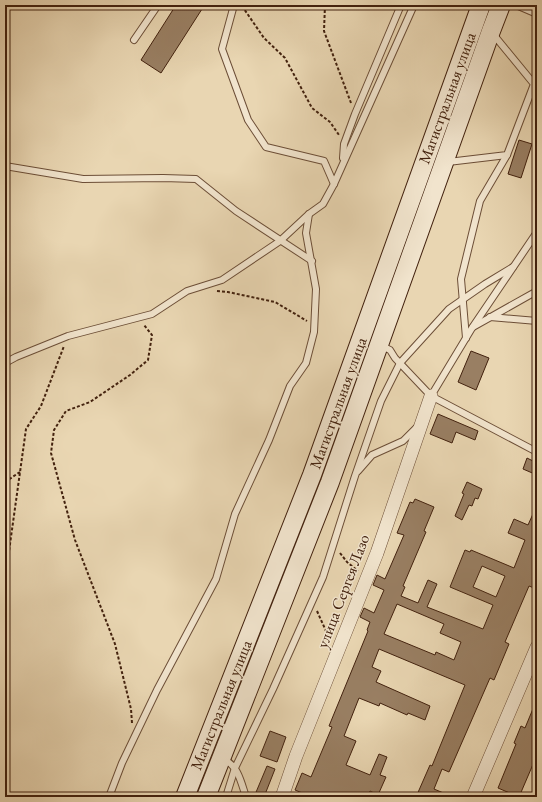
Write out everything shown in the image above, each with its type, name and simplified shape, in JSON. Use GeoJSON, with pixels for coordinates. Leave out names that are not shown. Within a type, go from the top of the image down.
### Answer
{"type":"FeatureCollection","features":[{"type":"Feature","properties":{"kind":"main road","name":"Магистральная улица"},"geometry":{"type":"LineString","coordinates":[[185,797],[312,475],[481,5]]}},
{"type":"Feature","properties":{"kind":"main road","name":"Магистральная улица"},"geometry":{"type":"LineString","coordinates":[[206,797],[228,763],[501,5]]}},
{"type":"Feature","properties":{"kind":"street","name":"улица Сергея Лазо"},"geometry":{"type":"LineString","coordinates":[[282,797],[296,756],[377,553],[431,396]]}},
{"type":"Feature","properties":{"kind":"street"},"geometry":{"type":"LineString","coordinates":[[473,797],[537,647]]}},
{"type":"Feature","properties":{"kind":"lane"},"geometry":{"type":"LineString","coordinates":[[134,40],[158,5]]}},
{"type":"Feature","properties":{"kind":"lane"},"geometry":{"type":"LineString","coordinates":[[234,5],[222,49],[248,120],[266,147],[324,161],[334,184]]}},
{"type":"Feature","properties":{"kind":"lane"},"geometry":{"type":"LineString","coordinates":[[342,166],[344,144],[355,114],[401,5]]}},
{"type":"Feature","properties":{"kind":"lane"},"geometry":{"type":"LineString","coordinates":[[5,363],[68,336],[152,314],[187,291],[222,280],[280,241],[309,214],[323,204],[334,184],[414,5]]}},
{"type":"Feature","properties":{"kind":"lane"},"geometry":{"type":"LineString","coordinates":[[516,5],[537,14]]}},
{"type":"Feature","properties":{"kind":"lane"},"geometry":{"type":"LineString","coordinates":[[466,338],[461,279],[480,201],[507,155],[536,86],[491,31]]}},
{"type":"Feature","properties":{"kind":"lane"},"geometry":{"type":"LineString","coordinates":[[444,162],[507,155]]}},
{"type":"Feature","properties":{"kind":"lane"},"geometry":{"type":"LineString","coordinates":[[5,166],[83,179],[196,179],[236,211],[312,261]]}},
{"type":"Feature","properties":{"kind":"lane"},"geometry":{"type":"LineString","coordinates":[[109,797],[122,763],[133,740],[216,578],[235,514],[269,440],[290,386],[306,363],[315,326],[316,289],[306,233],[309,214]]}},
{"type":"Feature","properties":{"kind":"lane"},"geometry":{"type":"LineString","coordinates":[[431,396],[472,328],[537,231]]}},
{"type":"Feature","properties":{"kind":"lane"},"geometry":{"type":"LineString","coordinates":[[226,797],[228,763],[273,689],[322,577],[380,401],[400,363],[449,309],[513,267]]}},
{"type":"Feature","properties":{"kind":"lane"},"geometry":{"type":"LineString","coordinates":[[472,328],[537,291]]}},
{"type":"Feature","properties":{"kind":"lane"},"geometry":{"type":"LineString","coordinates":[[490,317],[537,321]]}},
{"type":"Feature","properties":{"kind":"lane"},"geometry":{"type":"LineString","coordinates":[[379,344],[390,350],[431,396],[537,452]]}},
{"type":"Feature","properties":{"kind":"lane"},"geometry":{"type":"LineString","coordinates":[[355,476],[372,455],[403,441],[422,422]]}},
{"type":"Feature","properties":{"kind":"lane"},"geometry":{"type":"LineString","coordinates":[[228,763],[246,797]]}},
{"type":"Feature","properties":{"kind":"path"},"geometry":{"type":"LineString","coordinates":[[241,5],[264,38],[285,58],[312,108],[330,122],[344,144]]}},
{"type":"Feature","properties":{"kind":"path"},"geometry":{"type":"LineString","coordinates":[[325,5],[324,31],[355,114]]}},
{"type":"Feature","properties":{"kind":"path"},"geometry":{"type":"LineString","coordinates":[[214,291],[228,292],[275,302],[315,326]]}},
{"type":"Feature","properties":{"kind":"path"},"geometry":{"type":"LineString","coordinates":[[133,740],[131,709],[115,644],[75,540],[51,453],[54,430],[66,411],[90,402],[130,375],[148,360],[152,335],[139,317]]}},
{"type":"Feature","properties":{"kind":"path"},"geometry":{"type":"LineString","coordinates":[[5,580],[26,430],[41,406],[68,336]]}},
{"type":"Feature","properties":{"kind":"path"},"geometry":{"type":"LineString","coordinates":[[5,482],[20,472]]}},
{"type":"Feature","properties":{"kind":"path"},"geometry":{"type":"LineString","coordinates":[[333,544],[347,562],[367,578]]}},
{"type":"Feature","properties":{"kind":"path"},"geometry":{"type":"LineString","coordinates":[[312,600],[337,653]]}},
{"type":"Feature","properties":{"kind":"building"},"geometry":{"type":"Polygon","coordinates":[[[176,5],[195,5],[202,9],[161,73],[141,60],[176,5]]]}},
{"type":"Feature","properties":{"kind":"building"},"geometry":{"type":"Polygon","coordinates":[[[519,140],[532,144],[521,178],[508,174],[519,140]]]}},
{"type":"Feature","properties":{"kind":"building"},"geometry":{"type":"Polygon","coordinates":[[[471,351],[489,358],[476,390],[458,382],[471,351]]]}},
{"type":"Feature","properties":{"kind":"building"},"geometry":{"type":"Polygon","coordinates":[[[438,414],[478,431],[475,440],[456,432],[452,443],[430,434],[438,414]]]}},
{"type":"Feature","properties":{"kind":"building"},"geometry":{"type":"Polygon","coordinates":[[[527,458],[537,463],[537,475],[523,469],[527,458]]]}},
{"type":"Feature","properties":{"kind":"building"},"geometry":{"type":"Polygon","coordinates":[[[467,482],[482,489],[478,499],[475,498],[472,506],[469,505],[462,520],[455,516],[467,482]]]}},
{"type":"Feature","properties":{"kind":"building"},"geometry":{"type":"Polygon","coordinates":[[[415,499],[434,507],[424,531],[426,532],[403,586],[405,587],[401,596],[418,603],[428,580],[437,584],[427,607],[483,629],[493,605],[450,587],[465,550],[470,552],[471,550],[514,568],[525,540],[508,533],[514,519],[528,525],[537,505],[537,580],[534,588],[529,586],[505,642],[509,644],[494,680],[490,678],[449,772],[442,769],[434,789],[453,797],[416,797],[430,765],[432,766],[465,685],[379,649],[372,667],[381,671],[376,682],[430,706],[425,720],[408,713],[407,715],[380,703],[379,706],[359,698],[344,736],[356,741],[346,765],[370,775],[379,754],[387,757],[380,775],[386,777],[378,795],[370,791],[367,797],[312,797],[295,790],[302,773],[311,777],[332,727],[329,726],[368,631],[370,622],[360,617],[364,608],[374,613],[384,590],[373,585],[377,575],[385,579],[404,535],[397,533],[410,502],[413,503],[415,499]],[[482,566],[473,587],[496,597],[505,576],[482,566]],[[397,604],[384,634],[435,655],[436,652],[454,660],[461,642],[440,633],[444,624],[397,604]]]}},
{"type":"Feature","properties":{"kind":"building"},"geometry":{"type":"Polygon","coordinates":[[[537,699],[537,755],[519,797],[498,788],[516,744],[514,743],[521,726],[525,728],[537,699]]]}},
{"type":"Feature","properties":{"kind":"building"},"geometry":{"type":"Polygon","coordinates":[[[270,731],[286,737],[277,762],[260,756],[270,731]]]}},
{"type":"Feature","properties":{"kind":"building"},"geometry":{"type":"Polygon","coordinates":[[[267,766],[275,769],[264,797],[254,797],[267,766]]]}}]}
